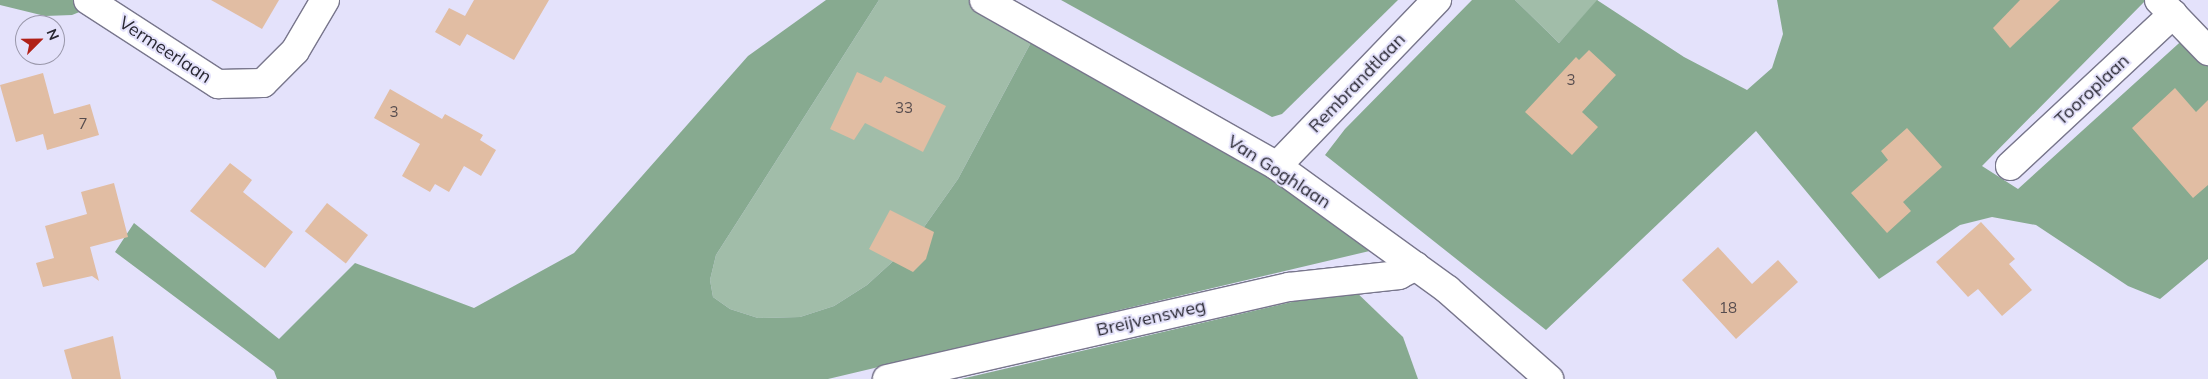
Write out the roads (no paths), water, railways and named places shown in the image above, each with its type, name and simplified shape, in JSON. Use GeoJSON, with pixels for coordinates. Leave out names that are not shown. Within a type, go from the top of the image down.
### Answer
{"type":"FeatureCollection","features":[{"type":"Feature","properties":{"kind":"street","name":"Vermeerlaan"},"geometry":{"type":"LineString","coordinates":[[88,0],[218,84],[262,82],[295,51],[325,0]]}},
{"type":"Feature","properties":{"kind":"street","name":"Van Goghlaan"},"geometry":{"type":"LineString","coordinates":[[984,0],[1276,166],[1448,290],[1549,379]]}},
{"type":"Feature","properties":{"kind":"street","name":"Rembrandtlaan"},"geometry":{"type":"LineString","coordinates":[[1276,166],[1438,0]]}},
{"type":"Feature","properties":{"kind":"street","name":"Tooroplaan"},"geometry":{"type":"LineString","coordinates":[[2010,166],[2166,7],[2208,51]]}},
{"type":"Feature","properties":{"kind":"street","name":"Breijvensweg"},"geometry":{"type":"LineString","coordinates":[[887,379],[1289,287],[1399,274],[1416,266]]}}]}
